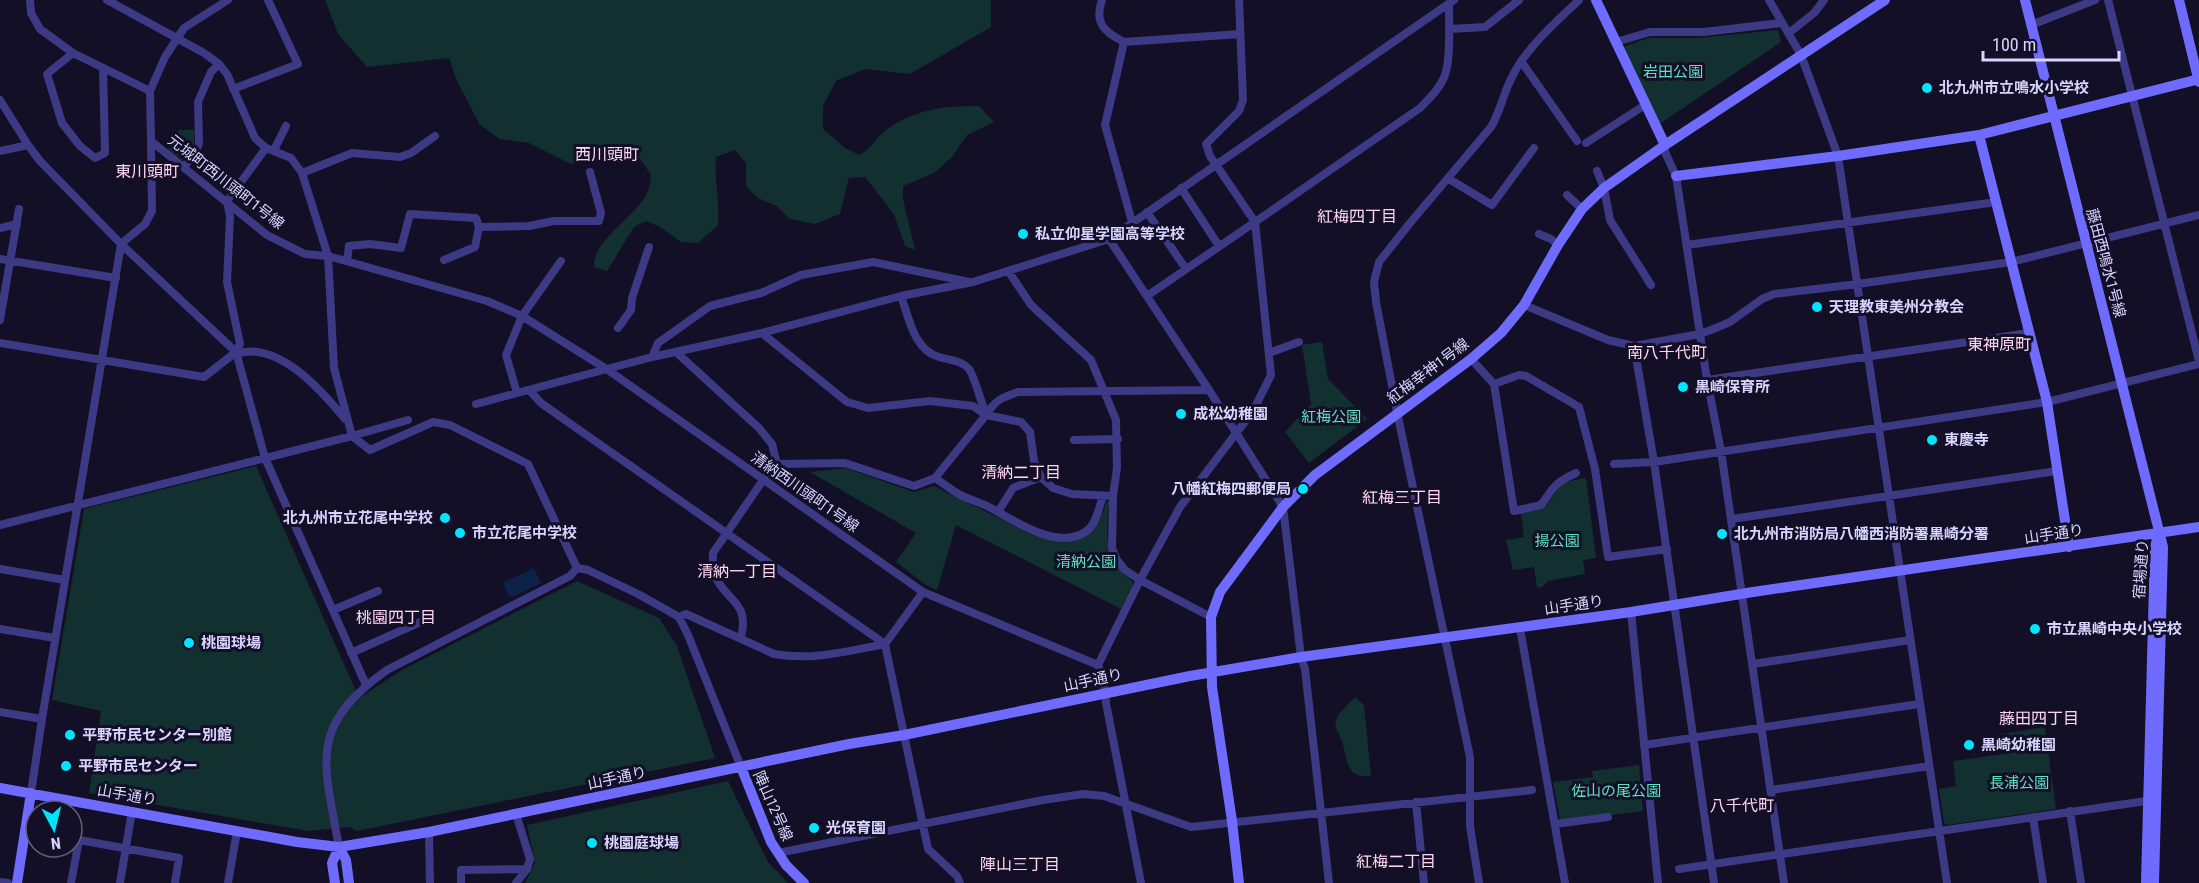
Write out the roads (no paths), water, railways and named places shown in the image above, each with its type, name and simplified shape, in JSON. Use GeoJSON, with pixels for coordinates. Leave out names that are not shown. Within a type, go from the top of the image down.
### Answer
{"type":"FeatureCollection","features":[{"type":"Feature","properties":{"kind":"street"},"geometry":{"type":"LineString","coordinates":[[30,0],[31,13],[40,29],[73,53],[150,91]]}},
{"type":"Feature","properties":{"kind":"street"},"geometry":{"type":"LineString","coordinates":[[107,0],[204,53],[219,64],[227,74],[255,138],[270,149],[291,158],[302,173],[328,256],[334,368],[352,436],[370,450],[433,422],[450,425],[528,464],[577,568]]}},
{"type":"Feature","properties":{"kind":"street","name":"元城町西川頭町1号線"},"geometry":{"type":"LineString","coordinates":[[228,0],[194,20],[176,38],[150,91],[151,141],[267,235],[305,254],[328,256],[487,301]]}},
{"type":"Feature","properties":{"kind":"street"},"geometry":{"type":"LineString","coordinates":[[233,89],[298,64],[267,0]]}},
{"type":"Feature","properties":{"kind":"street"},"geometry":{"type":"LineString","coordinates":[[1102,0],[1098,12],[1101,23],[1107,34],[1124,42],[1240,34]]}},
{"type":"Feature","properties":{"kind":"street"},"geometry":{"type":"LineString","coordinates":[[1141,883],[1104,682],[1098,665],[1140,580],[1180,507],[1253,411],[1271,375],[1255,222],[1210,156],[1206,144],[1239,111],[1243,100],[1239,0]]}},
{"type":"Feature","properties":{"kind":"street"},"geometry":{"type":"LineString","coordinates":[[1449,29],[1485,27],[1519,0]]}},
{"type":"Feature","properties":{"kind":"street"},"geometry":{"type":"LineString","coordinates":[[1479,883],[1470,826],[1470,757],[1398,412],[1374,282],[1379,262],[1491,127],[1499,113],[1510,80],[1521,61],[1579,0]]}},
{"type":"Feature","properties":{"kind":"street"},"geometry":{"type":"LineString","coordinates":[[1596,0],[1665,146],[1665,152],[1676,176],[1688,245],[1688,279],[1721,451],[1784,883]]}},
{"type":"Feature","properties":{"kind":"street"},"geometry":{"type":"LineString","coordinates":[[1769,0],[1801,55],[1838,156],[1947,883]]}},
{"type":"Feature","properties":{"kind":"street"},"geometry":{"type":"LineString","coordinates":[[1790,33],[1814,13],[1824,0]]}},
{"type":"Feature","properties":{"kind":"street","name":"紅梅幸神1号線"},"geometry":{"type":"LineString","coordinates":[[1239,883],[1212,687],[1211,617],[1220,592],[1283,507],[1315,475],[1471,359],[1501,333],[1524,305],[1558,245],[1582,209],[1604,188],[1885,0]]}},
{"type":"Feature","properties":{"kind":"street","name":"藤田西鳴水1号線"},"geometry":{"type":"LineString","coordinates":[[2025,0],[2158,533]]}},
{"type":"Feature","properties":{"kind":"street"},"geometry":{"type":"LineString","coordinates":[[2031,25],[2095,0]]}},
{"type":"Feature","properties":{"kind":"street"},"geometry":{"type":"LineString","coordinates":[[1614,464],[1654,462],[2047,402],[2199,362],[2108,0]]}},
{"type":"Feature","properties":{"kind":"street"},"geometry":{"type":"LineString","coordinates":[[1676,176],[1838,156],[1979,135],[2199,80],[2179,0]]}},
{"type":"Feature","properties":{"kind":"street"},"geometry":{"type":"LineString","coordinates":[[1147,296],[1420,108],[1434,94],[1446,74],[1452,2]]}},
{"type":"Feature","properties":{"kind":"street"},"geometry":{"type":"LineString","coordinates":[[476,404],[652,357],[762,333],[901,296],[973,282],[1109,239],[1452,2]]}},
{"type":"Feature","properties":{"kind":"street"},"geometry":{"type":"LineString","coordinates":[[1616,42],[1650,32],[1704,32],[1781,23]]}},
{"type":"Feature","properties":{"kind":"street"},"geometry":{"type":"LineString","coordinates":[[1124,42],[1105,125],[1132,222]]}},
{"type":"Feature","properties":{"kind":"street"},"geometry":{"type":"LineString","coordinates":[[73,53],[47,74],[62,123],[80,146],[95,158],[105,153],[103,68]]}},
{"type":"Feature","properties":{"kind":"street"},"geometry":{"type":"LineString","coordinates":[[1521,61],[1577,141]]}},
{"type":"Feature","properties":{"kind":"street"},"geometry":{"type":"LineString","coordinates":[[184,167],[196,152],[198,102],[211,72],[219,64]]}},
{"type":"Feature","properties":{"kind":"street"},"geometry":{"type":"LineString","coordinates":[[0,100],[28,145],[121,244],[237,353],[265,458],[366,685]]}},
{"type":"Feature","properties":{"kind":"street"},"geometry":{"type":"LineString","coordinates":[[1586,143],[1645,105]]}},
{"type":"Feature","properties":{"kind":"street"},"geometry":{"type":"LineString","coordinates":[[237,353],[240,344],[227,282],[230,217],[227,201],[286,126]]}},
{"type":"Feature","properties":{"kind":"street"},"geometry":{"type":"LineString","coordinates":[[1979,135],[2047,402],[2069,547]]}},
{"type":"Feature","properties":{"kind":"street"},"geometry":{"type":"LineString","coordinates":[[302,173],[352,153],[400,158],[435,136]]}},
{"type":"Feature","properties":{"kind":"street"},"geometry":{"type":"LineString","coordinates":[[18,883],[55,638],[121,244],[145,224],[152,211],[151,141]]}},
{"type":"Feature","properties":{"kind":"street"},"geometry":{"type":"LineString","coordinates":[[0,151],[28,145]]}},
{"type":"Feature","properties":{"kind":"street"},"geometry":{"type":"LineString","coordinates":[[1449,179],[1492,205],[1534,148]]}},
{"type":"Feature","properties":{"kind":"street"},"geometry":{"type":"LineString","coordinates":[[1597,171],[1604,188],[1610,220],[1651,285]]}},
{"type":"Feature","properties":{"kind":"street"},"geometry":{"type":"LineString","coordinates":[[479,228],[599,221],[601,213],[590,172]]}},
{"type":"Feature","properties":{"kind":"street"},"geometry":{"type":"LineString","coordinates":[[1181,188],[1219,246]]}},
{"type":"Feature","properties":{"kind":"street"},"geometry":{"type":"LineString","coordinates":[[1568,195],[1582,209]]}},
{"type":"Feature","properties":{"kind":"street"},"geometry":{"type":"LineString","coordinates":[[1688,245],[1996,202]]}},
{"type":"Feature","properties":{"kind":"street"},"geometry":{"type":"LineString","coordinates":[[0,320],[19,209]]}},
{"type":"Feature","properties":{"kind":"street"},"geometry":{"type":"LineString","coordinates":[[1147,213],[1186,270]]}},
{"type":"Feature","properties":{"kind":"street"},"geometry":{"type":"LineString","coordinates":[[347,261],[349,246],[370,244],[400,248],[410,214],[476,218],[479,228],[475,246],[444,260]]}},
{"type":"Feature","properties":{"kind":"street"},"geometry":{"type":"LineString","coordinates":[[1524,305],[1608,340],[1634,346],[1700,334],[1730,322],[1762,299],[1774,294],[2012,262],[2199,215]]}},
{"type":"Feature","properties":{"kind":"street"},"geometry":{"type":"LineString","coordinates":[[0,228],[17,224]]}},
{"type":"Feature","properties":{"kind":"street"},"geometry":{"type":"LineString","coordinates":[[1539,234],[1558,245]]}},
{"type":"Feature","properties":{"kind":"street"},"geometry":{"type":"LineString","coordinates":[[1109,239],[1283,507],[1301,657],[1305,669],[1329,883]]}},
{"type":"Feature","properties":{"kind":"street"},"geometry":{"type":"LineString","coordinates":[[618,328],[631,310],[632,297],[649,246]]}},
{"type":"Feature","properties":{"kind":"street"},"geometry":{"type":"LineString","coordinates":[[0,259],[116,279]]}},
{"type":"Feature","properties":{"kind":"street"},"geometry":{"type":"LineString","coordinates":[[517,393],[506,355],[522,316],[561,261]]}},
{"type":"Feature","properties":{"kind":"street"},"geometry":{"type":"LineString","coordinates":[[652,357],[658,343],[710,306],[761,293],[801,275],[873,262],[973,282]]}},
{"type":"Feature","properties":{"kind":"street"},"geometry":{"type":"LineString","coordinates":[[1010,272],[1031,305],[1091,360],[1116,420],[1118,439],[1113,496],[1112,548],[1125,570],[1211,617]]}},
{"type":"Feature","properties":{"kind":"street"},"geometry":{"type":"LineString","coordinates":[[901,296],[921,347],[937,357],[962,362],[972,372],[986,415]]}},
{"type":"Feature","properties":{"kind":"street","name":"清納西川頭町1号線"},"geometry":{"type":"LineString","coordinates":[[487,301],[522,316],[608,370],[923,591],[1098,665]]}},
{"type":"Feature","properties":{"kind":"street"},"geometry":{"type":"LineString","coordinates":[[762,333],[847,402],[868,408],[930,401],[973,406],[986,415],[1021,422],[1030,432],[1034,461],[1041,477],[1053,488],[1072,494],[1113,496]]}},
{"type":"Feature","properties":{"kind":"street"},"geometry":{"type":"LineString","coordinates":[[1707,380],[2029,333]]}},
{"type":"Feature","properties":{"kind":"street"},"geometry":{"type":"LineString","coordinates":[[1269,353],[1299,342]]}},
{"type":"Feature","properties":{"kind":"street"},"geometry":{"type":"LineString","coordinates":[[0,343],[204,377],[237,353],[246,351],[280,358],[321,390],[346,420]]}},
{"type":"Feature","properties":{"kind":"street"},"geometry":{"type":"LineString","coordinates":[[1634,346],[1667,549],[1673,605],[1714,883]]}},
{"type":"Feature","properties":{"kind":"street"},"geometry":{"type":"LineString","coordinates":[[676,352],[759,428],[772,444],[777,464]]}},
{"type":"Feature","properties":{"kind":"street"},"geometry":{"type":"LineString","coordinates":[[1471,359],[1494,384],[1514,511],[1541,505],[1552,487],[1562,479],[1576,473]]}},
{"type":"Feature","properties":{"kind":"street"},"geometry":{"type":"LineString","coordinates":[[1494,384],[1519,375],[1526,376],[1579,407],[1595,469],[1608,557],[1667,549]]}},
{"type":"Feature","properties":{"kind":"street"},"geometry":{"type":"LineString","coordinates":[[741,638],[744,625],[743,614],[715,577],[712,567],[713,553],[763,479],[777,464],[844,463],[914,486],[935,478],[999,398],[1018,392],[1209,390]]}},
{"type":"Feature","properties":{"kind":"street"},"geometry":{"type":"LineString","coordinates":[[530,391],[541,403],[885,644],[928,849],[957,876],[960,883]]}},
{"type":"Feature","properties":{"kind":"street"},"geometry":{"type":"LineString","coordinates":[[0,525],[408,420]]}},
{"type":"Feature","properties":{"kind":"street"},"geometry":{"type":"LineString","coordinates":[[1074,440],[1118,439]]}},
{"type":"Feature","properties":{"kind":"street"},"geometry":{"type":"LineString","coordinates":[[1731,519],[2057,471]]}},
{"type":"Feature","properties":{"kind":"street"},"geometry":{"type":"LineString","coordinates":[[998,512],[1013,488],[1041,477]]}},
{"type":"Feature","properties":{"kind":"street"},"geometry":{"type":"LineString","coordinates":[[935,478],[963,496],[1033,531],[1062,538],[1077,536],[1089,529],[1103,496]]}},
{"type":"Feature","properties":{"kind":"street","name":"山手通り"},"geometry":{"type":"LineString","coordinates":[[0,788],[339,847],[429,832],[849,744],[904,735],[1213,672],[1301,657],[1446,639],[2199,527]]}},
{"type":"Feature","properties":{"kind":"street","name":"宿場通り"},"geometry":{"type":"LineString","coordinates":[[2154,883],[2154,800],[2163,547],[2158,533]]}},
{"type":"Feature","properties":{"kind":"street"},"geometry":{"type":"LineString","coordinates":[[577,568],[588,570],[628,589],[679,617],[741,767]]}},
{"type":"Feature","properties":{"kind":"street"},"geometry":{"type":"LineString","coordinates":[[349,883],[346,860],[339,847],[326,758],[332,726],[342,709],[366,685],[387,670],[570,576],[577,568]]}},
{"type":"Feature","properties":{"kind":"street"},"geometry":{"type":"LineString","coordinates":[[0,569],[65,580]]}},
{"type":"Feature","properties":{"kind":"street"},"geometry":{"type":"LineString","coordinates":[[333,610],[378,591]]}},
{"type":"Feature","properties":{"kind":"street"},"geometry":{"type":"LineString","coordinates":[[679,617],[686,614],[774,654],[788,657],[830,654],[885,644],[923,591]]}},
{"type":"Feature","properties":{"kind":"street"},"geometry":{"type":"LineString","coordinates":[[1631,612],[1658,883]]}},
{"type":"Feature","properties":{"kind":"street"},"geometry":{"type":"LineString","coordinates":[[351,652],[427,619]]}},
{"type":"Feature","properties":{"kind":"street"},"geometry":{"type":"LineString","coordinates":[[0,628],[55,638]]}},
{"type":"Feature","properties":{"kind":"street"},"geometry":{"type":"LineString","coordinates":[[1520,628],[1565,883]]}},
{"type":"Feature","properties":{"kind":"street"},"geometry":{"type":"LineString","coordinates":[[1752,664],[1910,640]]}},
{"type":"Feature","properties":{"kind":"street"},"geometry":{"type":"LineString","coordinates":[[1644,745],[1919,704]]}},
{"type":"Feature","properties":{"kind":"street"},"geometry":{"type":"LineString","coordinates":[[0,712],[42,719]]}},
{"type":"Feature","properties":{"kind":"street"},"geometry":{"type":"LineString","coordinates":[[1771,790],[1929,766]]}},
{"type":"Feature","properties":{"kind":"street","name":"陣山12号線"},"geometry":{"type":"LineString","coordinates":[[741,767],[771,842],[804,883]]}},
{"type":"Feature","properties":{"kind":"street"},"geometry":{"type":"LineString","coordinates":[[778,853],[1083,794],[1104,796],[1191,827],[1532,790]]}},
{"type":"Feature","properties":{"kind":"street"},"geometry":{"type":"LineString","coordinates":[[1679,869],[2154,800]]}},
{"type":"Feature","properties":{"kind":"street","name":"宿場通り"},"geometry":{"type":"LineString","coordinates":[[2146,883],[2154,800]]}},
{"type":"Feature","properties":{"kind":"street"},"geometry":{"type":"LineString","coordinates":[[1416,802],[1424,883]]}},
{"type":"Feature","properties":{"kind":"street"},"geometry":{"type":"LineString","coordinates":[[120,883],[132,811]]}},
{"type":"Feature","properties":{"kind":"street"},"geometry":{"type":"LineString","coordinates":[[2070,811],[2081,883]]}},
{"type":"Feature","properties":{"kind":"street"},"geometry":{"type":"LineString","coordinates":[[516,814],[530,860],[527,869],[516,883]]}},
{"type":"Feature","properties":{"kind":"street"},"geometry":{"type":"LineString","coordinates":[[2033,817],[2043,883]]}},
{"type":"Feature","properties":{"kind":"street"},"geometry":{"type":"LineString","coordinates":[[1555,824],[1608,818]]}},
{"type":"Feature","properties":{"kind":"street"},"geometry":{"type":"LineString","coordinates":[[228,883],[237,831]]}},
{"type":"Feature","properties":{"kind":"street"},"geometry":{"type":"LineString","coordinates":[[429,832],[430,883]]}},
{"type":"Feature","properties":{"kind":"street"},"geometry":{"type":"LineString","coordinates":[[72,883],[79,840],[179,858],[175,883]]}},
{"type":"Feature","properties":{"kind":"street"},"geometry":{"type":"LineString","coordinates":[[335,883],[332,863],[339,847]]}},
{"type":"Feature","properties":{"kind":"street"},"geometry":{"type":"LineString","coordinates":[[461,883],[461,870],[527,869]]}},
{"type":"Feature","properties":{"kind":"street"},"geometry":{"type":"LineString","coordinates":[[0,882],[8,883]]}},
{"type":"Feature","properties":{"kind":"water"},"geometry":{"type":"Polygon","coordinates":[[[534,568],[541,583],[510,598],[503,583],[534,568]]]}},
{"type":"Feature","properties":{"kind":"place","name":"北九州市立鳴水小学校"},"geometry":{"type":"Point","coordinates":[1927,88]}},
{"type":"Feature","properties":{"kind":"place","name":"私立仰星学園高等学校"},"geometry":{"type":"Point","coordinates":[1023,234]}},
{"type":"Feature","properties":{"kind":"place","name":"天理教東美州分教会"},"geometry":{"type":"Point","coordinates":[1817,307]}},
{"type":"Feature","properties":{"kind":"place","name":"黒崎保育所"},"geometry":{"type":"Point","coordinates":[1683,387]}},
{"type":"Feature","properties":{"kind":"place","name":"成松幼稚園"},"geometry":{"type":"Point","coordinates":[1181,414]}},
{"type":"Feature","properties":{"kind":"place","name":"東慶寺"},"geometry":{"type":"Point","coordinates":[1932,440]}},
{"type":"Feature","properties":{"kind":"place","name":"八幡紅梅四郵便局"},"geometry":{"type":"Point","coordinates":[1303,489]}},
{"type":"Feature","properties":{"kind":"place","name":"北九州市立花尾中学校"},"geometry":{"type":"Point","coordinates":[445,518]}},
{"type":"Feature","properties":{"kind":"place","name":"市立花尾中学校"},"geometry":{"type":"Point","coordinates":[460,533]}},
{"type":"Feature","properties":{"kind":"place","name":"北九州市消防局八幡西消防署黒崎分署"},"geometry":{"type":"Point","coordinates":[1722,534]}},
{"type":"Feature","properties":{"kind":"place","name":"市立黒崎中央小学校"},"geometry":{"type":"Point","coordinates":[2035,629]}},
{"type":"Feature","properties":{"kind":"place","name":"桃園球場"},"geometry":{"type":"Point","coordinates":[189,643]}},
{"type":"Feature","properties":{"kind":"place","name":"平野市民センター別館"},"geometry":{"type":"Point","coordinates":[70,735]}},
{"type":"Feature","properties":{"kind":"place","name":"黒崎幼稚園"},"geometry":{"type":"Point","coordinates":[1969,745]}},
{"type":"Feature","properties":{"kind":"place","name":"平野市民センター"},"geometry":{"type":"Point","coordinates":[66,766]}},
{"type":"Feature","properties":{"kind":"place","name":"光保育園"},"geometry":{"type":"Point","coordinates":[814,828]}},
{"type":"Feature","properties":{"kind":"place","name":"桃園庭球場"},"geometry":{"type":"Point","coordinates":[592,843]}},
{"type":"Feature","properties":{"kind":"district","name":"西川頭町"},"geometry":{"type":"Point","coordinates":[607,154]}},
{"type":"Feature","properties":{"kind":"district","name":"東川頭町"},"geometry":{"type":"Point","coordinates":[147,171]}},
{"type":"Feature","properties":{"kind":"district","name":"紅梅四丁目"},"geometry":{"type":"Point","coordinates":[1357,216]}},
{"type":"Feature","properties":{"kind":"district","name":"東神原町"},"geometry":{"type":"Point","coordinates":[1999,344]}},
{"type":"Feature","properties":{"kind":"district","name":"南八千代町"},"geometry":{"type":"Point","coordinates":[1667,352]}},
{"type":"Feature","properties":{"kind":"district","name":"清納二丁目"},"geometry":{"type":"Point","coordinates":[1021,472]}},
{"type":"Feature","properties":{"kind":"district","name":"紅梅三丁目"},"geometry":{"type":"Point","coordinates":[1402,497]}},
{"type":"Feature","properties":{"kind":"district","name":"清納一丁目"},"geometry":{"type":"Point","coordinates":[737,571]}},
{"type":"Feature","properties":{"kind":"district","name":"桃園四丁目"},"geometry":{"type":"Point","coordinates":[396,617]}},
{"type":"Feature","properties":{"kind":"district","name":"藤田四丁目"},"geometry":{"type":"Point","coordinates":[2039,718]}},
{"type":"Feature","properties":{"kind":"district","name":"八千代町"},"geometry":{"type":"Point","coordinates":[1742,805]}},
{"type":"Feature","properties":{"kind":"district","name":"紅梅二丁目"},"geometry":{"type":"Point","coordinates":[1396,861]}},
{"type":"Feature","properties":{"kind":"district","name":"陣山三丁目"},"geometry":{"type":"Point","coordinates":[1020,864]}},
{"type":"Feature","properties":{"kind":"park label","name":"岩田公園"},"geometry":{"type":"Point","coordinates":[1673,72]}},
{"type":"Feature","properties":{"kind":"park label","name":"紅梅公園"},"geometry":{"type":"Point","coordinates":[1331,417]}},
{"type":"Feature","properties":{"kind":"park label","name":"揚公園"},"geometry":{"type":"Point","coordinates":[1557,541]}},
{"type":"Feature","properties":{"kind":"park label","name":"清納公園"},"geometry":{"type":"Point","coordinates":[1086,562]}},
{"type":"Feature","properties":{"kind":"park label","name":"長浦公園"},"geometry":{"type":"Point","coordinates":[2019,783]}},
{"type":"Feature","properties":{"kind":"park label","name":"佐山の尾公園"},"geometry":{"type":"Point","coordinates":[1616,791]}}]}
